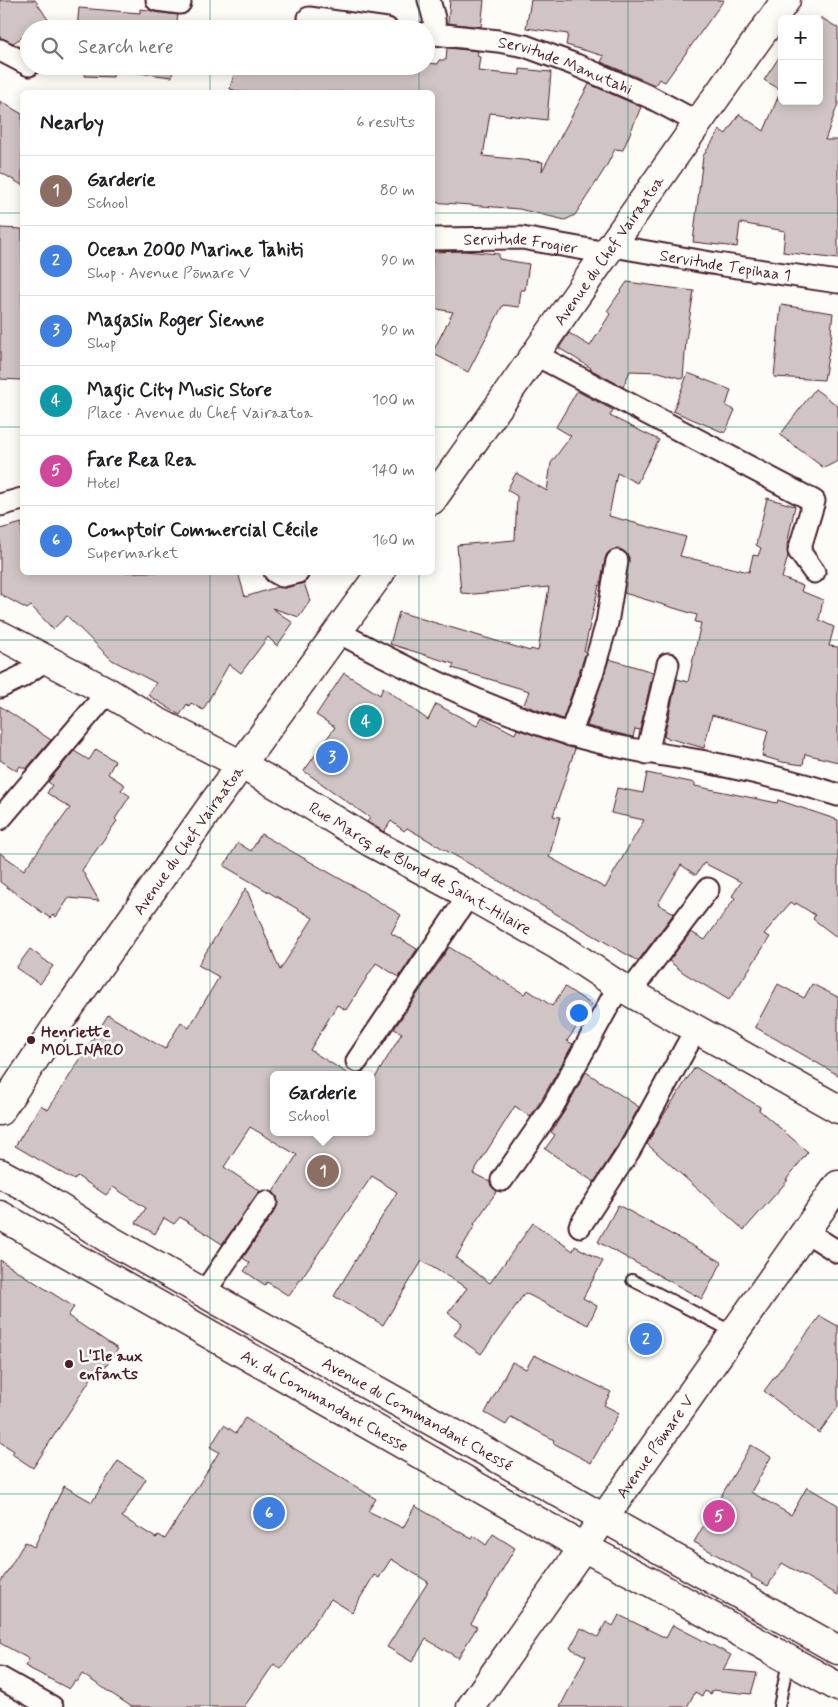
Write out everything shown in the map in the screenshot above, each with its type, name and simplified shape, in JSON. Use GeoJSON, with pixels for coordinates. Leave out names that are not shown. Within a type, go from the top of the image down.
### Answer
{"type":"FeatureCollection","features":[{"type":"Feature","properties":{"kind":"main road","name":"Avenue du Chef Vairaatoa"},"geometry":{"type":"LineString","coordinates":[[435,496],[536,355],[697,122],[786,0]]}},
{"type":"Feature","properties":{"kind":"main road","name":"Avenue du Chef Vairaatoa"},"geometry":{"type":"LineString","coordinates":[[0,1111],[58,1024],[209,809],[378,575]]}},
{"type":"Feature","properties":{"kind":"main road","name":"Rue Marcq de Blond de Saint-Hilaire"},"geometry":{"type":"LineString","coordinates":[[0,634],[45,660],[108,692],[154,720],[242,765],[372,843],[557,945],[624,989],[838,1109]]}},
{"type":"Feature","properties":{"kind":"main road","name":"Avenue du Commandant Chessé"},"geometry":{"type":"LineString","coordinates":[[0,1173],[28,1188],[110,1240],[834,1648]]}},
{"type":"Feature","properties":{"kind":"main road","name":"Avenue Pōmare V"},"geometry":{"type":"LineString","coordinates":[[471,1707],[838,1185]]}},
{"type":"Feature","properties":{"kind":"main road","name":"Av. du Commandant Chesse"},"geometry":{"type":"LineString","coordinates":[[0,1215],[583,1547],[652,1583],[789,1660]]}},
{"type":"Feature","properties":{"kind":"main road"},"geometry":{"type":"LineString","coordinates":[[400,1442],[418,1414]]}},
{"type":"Feature","properties":{"kind":"main road"},"geometry":{"type":"LineString","coordinates":[[814,1673],[834,1648]]}},
{"type":"Feature","properties":{"kind":"main road"},"geometry":{"type":"LineString","coordinates":[[789,1660],[838,1687]]}},
{"type":"Feature","properties":{"kind":"street"},"geometry":{"type":"LineString","coordinates":[[157,0],[180,3]]}},
{"type":"Feature","properties":{"kind":"street"},"geometry":{"type":"LineString","coordinates":[[429,0],[433,20]]}},
{"type":"Feature","properties":{"kind":"street"},"geometry":{"type":"LineString","coordinates":[[309,18],[323,20]]}},
{"type":"Feature","properties":{"kind":"street","name":"Servitude Manutahi"},"geometry":{"type":"LineString","coordinates":[[435,34],[526,46],[650,97],[697,122]]}},
{"type":"Feature","properties":{"kind":"street"},"geometry":{"type":"LineString","coordinates":[[0,50],[20,61]]}},
{"type":"Feature","properties":{"kind":"street","name":"Servitude Frogier"},"geometry":{"type":"LineString","coordinates":[[435,239],[522,238],[610,249]]}},
{"type":"Feature","properties":{"kind":"street","name":"Servitude Tepihaa 1"},"geometry":{"type":"LineString","coordinates":[[610,249],[838,282]]}},
{"type":"Feature","properties":{"kind":"street"},"geometry":{"type":"LineString","coordinates":[[536,355],[814,501],[799,552],[814,572]]}},
{"type":"Feature","properties":{"kind":"street"},"geometry":{"type":"LineString","coordinates":[[0,506],[20,500]]}},
{"type":"Feature","properties":{"kind":"street"},"geometry":{"type":"LineString","coordinates":[[570,735],[592,674],[607,623],[617,561]]}},
{"type":"Feature","properties":{"kind":"street"},"geometry":{"type":"LineString","coordinates":[[338,632],[411,671],[485,704],[570,735],[647,753],[706,762],[806,785],[838,795]]}},
{"type":"Feature","properties":{"kind":"street"},"geometry":{"type":"LineString","coordinates":[[0,687],[21,677],[45,660]]}},
{"type":"Feature","properties":{"kind":"street"},"geometry":{"type":"LineString","coordinates":[[647,753],[668,664]]}},
{"type":"Feature","properties":{"kind":"street"},"geometry":{"type":"LineString","coordinates":[[0,819],[108,692]]}},
{"type":"Feature","properties":{"kind":"street"},"geometry":{"type":"LineString","coordinates":[[502,1180],[553,1106],[624,989],[708,889]]}},
{"type":"Feature","properties":{"kind":"street"},"geometry":{"type":"LineString","coordinates":[[357,1061],[469,895]]}},
{"type":"Feature","properties":{"kind":"street"},"geometry":{"type":"LineString","coordinates":[[580,1226],[629,1151],[696,1029]]}},
{"type":"Feature","properties":{"kind":"street"},"geometry":{"type":"LineString","coordinates":[[204,1293],[266,1202]]}},
{"type":"Feature","properties":{"kind":"street"},"geometry":{"type":"LineString","coordinates":[[805,1231],[838,1252]]}},
{"type":"Feature","properties":{"kind":"street"},"geometry":{"type":"LineString","coordinates":[[0,1678],[52,1707]]}},
{"type":"Feature","properties":{"kind":"lane"},"geometry":{"type":"LineString","coordinates":[[632,1280],[734,1333]]}},
{"type":"Feature","properties":{"kind":"lane"},"geometry":{"type":"LineString","coordinates":[[779,1707],[789,1660]]}},
{"type":"Feature","properties":{"kind":"building"},"geometry":{"type":"Polygon","coordinates":[[[0,0],[35,0],[48,20],[20,20],[20,39],[13,43],[0,38],[0,0]]]}},
{"type":"Feature","properties":{"kind":"building"},"geometry":{"type":"Polygon","coordinates":[[[450,0],[484,0],[481,27],[448,23],[450,0]]]}},
{"type":"Feature","properties":{"kind":"building"},"geometry":{"type":"Polygon","coordinates":[[[531,0],[724,0],[665,82],[659,79],[655,85],[601,62],[604,56],[566,45],[568,34],[526,28],[531,0]]]}},
{"type":"Feature","properties":{"kind":"building"},"geometry":{"type":"Polygon","coordinates":[[[79,8],[140,13],[140,9],[178,15],[177,20],[78,20],[79,8]]]}},
{"type":"Feature","properties":{"kind":"building"},"geometry":{"type":"Polygon","coordinates":[[[823,19],[838,28],[838,104],[825,140],[838,140],[838,259],[783,252],[785,231],[740,223],[737,247],[693,242],[703,156],[720,130],[726,134],[739,114],[764,131],[778,97],[778,105],[823,105],[823,19]]]}},
{"type":"Feature","properties":{"kind":"building"},"geometry":{"type":"Polygon","coordinates":[[[447,48],[478,51],[477,56],[480,57],[478,71],[520,75],[520,69],[551,72],[547,120],[490,113],[483,156],[543,162],[542,171],[589,84],[641,107],[623,150],[615,149],[606,167],[575,215],[565,220],[519,209],[435,202],[435,90],[230,89],[234,75],[435,75],[435,64],[438,64],[439,60],[446,60],[447,48]]]}},
{"type":"Feature","properties":{"kind":"building"},"geometry":{"type":"Polygon","coordinates":[[[778,59],[778,88],[764,80],[778,59]]]}},
{"type":"Feature","properties":{"kind":"building"},"geometry":{"type":"Polygon","coordinates":[[[85,75],[113,75],[113,77],[85,75]]]}},
{"type":"Feature","properties":{"kind":"building"},"geometry":{"type":"Polygon","coordinates":[[[155,75],[172,75],[172,77],[155,75]]]}},
{"type":"Feature","properties":{"kind":"building"},"geometry":{"type":"Polygon","coordinates":[[[0,101],[20,113],[20,184],[0,172],[0,101]]]}},
{"type":"Feature","properties":{"kind":"building"},"geometry":{"type":"Polygon","coordinates":[[[0,228],[20,229],[20,380],[0,379],[0,228]]]}},
{"type":"Feature","properties":{"kind":"building"},"geometry":{"type":"Polygon","coordinates":[[[464,251],[499,254],[499,259],[529,264],[525,290],[521,290],[519,307],[503,305],[468,372],[435,355],[435,347],[453,312],[435,309],[435,252],[464,251]]]}},
{"type":"Feature","properties":{"kind":"building"},"geometry":{"type":"Polygon","coordinates":[[[627,282],[694,291],[686,340],[683,379],[659,372],[630,371],[623,387],[590,369],[559,348],[569,333],[590,346],[610,314],[607,311],[627,282]]]}},
{"type":"Feature","properties":{"kind":"building"},"geometry":{"type":"Polygon","coordinates":[[[781,305],[833,313],[832,332],[824,380],[774,377],[781,305]]]}},
{"type":"Feature","properties":{"kind":"building"},"geometry":{"type":"Polygon","coordinates":[[[688,373],[731,390],[726,406],[735,410],[725,433],[673,411],[688,373]]]}},
{"type":"Feature","properties":{"kind":"building"},"geometry":{"type":"Polygon","coordinates":[[[815,389],[838,406],[838,461],[824,468],[780,435],[815,389]]]}},
{"type":"Feature","properties":{"kind":"building"},"geometry":{"type":"Polygon","coordinates":[[[577,391],[613,410],[610,416],[659,440],[637,483],[617,473],[609,516],[686,537],[680,556],[749,572],[753,555],[758,556],[761,548],[756,545],[767,498],[795,506],[787,545],[788,556],[782,578],[803,586],[801,591],[823,600],[819,620],[834,627],[829,646],[838,647],[838,762],[805,754],[803,765],[782,762],[762,756],[768,730],[712,715],[704,748],[664,737],[677,679],[688,682],[701,623],[695,622],[697,615],[624,593],[629,557],[619,549],[612,550],[605,559],[584,651],[586,652],[563,719],[524,705],[529,691],[452,668],[454,664],[390,644],[399,612],[530,651],[531,649],[538,651],[549,587],[474,594],[461,593],[457,545],[515,540],[517,496],[507,490],[516,473],[547,491],[551,463],[571,436],[556,427],[577,391]]]}},
{"type":"Feature","properties":{"kind":"building"},"geometry":{"type":"Polygon","coordinates":[[[20,524],[20,575],[239,575],[245,597],[277,587],[285,588],[304,583],[310,601],[299,617],[272,608],[293,623],[277,646],[268,637],[241,673],[229,664],[203,710],[191,703],[189,706],[187,704],[180,715],[148,695],[156,683],[112,660],[67,616],[53,629],[31,606],[27,609],[0,594],[0,529],[20,524]]]}},
{"type":"Feature","properties":{"kind":"building"},"geometry":{"type":"Polygon","coordinates":[[[609,659],[653,672],[640,730],[635,729],[633,737],[587,726],[609,659]]]}},
{"type":"Feature","properties":{"kind":"building"},"geometry":{"type":"Polygon","coordinates":[[[344,673],[380,695],[383,687],[428,720],[436,704],[477,726],[482,717],[515,734],[517,729],[575,749],[553,816],[560,817],[549,857],[605,888],[644,820],[611,813],[617,788],[643,793],[647,773],[695,783],[695,786],[777,803],[778,800],[838,820],[838,938],[813,919],[815,915],[796,903],[795,905],[791,902],[764,934],[770,937],[729,1000],[684,973],[669,961],[691,932],[705,940],[735,898],[732,896],[741,882],[704,863],[696,875],[681,865],[658,904],[674,913],[638,961],[407,828],[404,831],[391,821],[384,832],[367,822],[370,818],[304,771],[335,727],[316,715],[344,673]]]}},
{"type":"Feature","properties":{"kind":"building"},"geometry":{"type":"Polygon","coordinates":[[[0,706],[51,740],[26,769],[20,766],[17,771],[0,760],[0,706]]]}},
{"type":"Feature","properties":{"kind":"building"},"geometry":{"type":"Polygon","coordinates":[[[96,749],[115,761],[108,774],[125,785],[121,790],[130,796],[115,819],[117,821],[82,870],[99,901],[69,898],[56,917],[53,915],[50,918],[0,882],[0,853],[24,870],[70,808],[47,793],[52,785],[48,782],[74,751],[89,760],[96,749]]]}},
{"type":"Feature","properties":{"kind":"building"},"geometry":{"type":"Polygon","coordinates":[[[261,834],[360,890],[401,915],[391,933],[417,949],[399,977],[376,963],[346,1010],[337,1005],[310,1050],[344,1071],[270,1071],[270,1136],[375,1136],[375,1078],[402,1033],[394,1029],[449,947],[524,994],[528,990],[552,1006],[565,987],[592,1005],[567,1041],[573,1044],[530,1117],[515,1106],[473,1173],[490,1182],[491,1186],[497,1191],[474,1224],[456,1258],[490,1283],[533,1223],[573,1251],[575,1246],[603,1261],[583,1298],[597,1306],[588,1325],[525,1293],[481,1354],[454,1335],[462,1323],[448,1313],[467,1288],[422,1261],[383,1325],[334,1296],[397,1192],[372,1176],[289,1296],[267,1282],[265,1285],[244,1271],[250,1263],[243,1258],[276,1209],[277,1196],[273,1192],[297,1155],[250,1127],[224,1167],[260,1191],[222,1244],[180,1217],[174,1224],[164,1218],[155,1234],[136,1223],[146,1208],[113,1187],[106,1195],[77,1176],[74,1180],[15,1146],[41,1105],[48,1110],[108,1015],[165,1049],[181,1022],[189,1028],[219,977],[198,965],[246,888],[280,970],[313,918],[224,866],[238,843],[251,851],[261,834]]]}},
{"type":"Feature","properties":{"kind":"building"},"geometry":{"type":"Polygon","coordinates":[[[30,949],[53,966],[40,984],[16,968],[30,949]]]}},
{"type":"Feature","properties":{"kind":"building"},"geometry":{"type":"Polygon","coordinates":[[[778,984],[804,998],[812,984],[838,997],[838,1075],[755,1027],[778,984]]]}},
{"type":"Feature","properties":{"kind":"building"},"geometry":{"type":"Polygon","coordinates":[[[695,1067],[760,1107],[759,1110],[808,1152],[786,1180],[788,1180],[744,1230],[647,1144],[695,1067]]]}},
{"type":"Feature","properties":{"kind":"building"},"geometry":{"type":"Polygon","coordinates":[[[586,1072],[639,1107],[618,1145],[594,1182],[545,1149],[555,1135],[551,1132],[586,1072]]]}},
{"type":"Feature","properties":{"kind":"building"},"geometry":{"type":"Polygon","coordinates":[[[618,1205],[722,1262],[702,1299],[598,1242],[618,1205]]]}},
{"type":"Feature","properties":{"kind":"building"},"geometry":{"type":"Polygon","coordinates":[[[0,1260],[74,1307],[68,1316],[118,1349],[104,1369],[99,1366],[33,1468],[12,1454],[14,1451],[0,1442],[0,1260]]]}},
{"type":"Feature","properties":{"kind":"building"},"geometry":{"type":"Polygon","coordinates":[[[820,1316],[838,1326],[838,1407],[819,1433],[764,1391],[820,1316]]]}},
{"type":"Feature","properties":{"kind":"building"},"geometry":{"type":"Polygon","coordinates":[[[534,1355],[611,1392],[604,1405],[619,1413],[591,1463],[553,1443],[554,1440],[511,1417],[506,1425],[485,1413],[512,1362],[526,1369],[534,1355]]]}},
{"type":"Feature","properties":{"kind":"building"},"geometry":{"type":"Polygon","coordinates":[[[245,1418],[376,1499],[368,1511],[403,1528],[415,1506],[472,1539],[474,1536],[486,1545],[493,1534],[515,1548],[471,1624],[477,1627],[458,1658],[426,1639],[412,1662],[387,1647],[428,1582],[391,1559],[379,1578],[374,1575],[352,1612],[331,1599],[281,1669],[274,1664],[244,1707],[132,1707],[82,1674],[69,1689],[25,1666],[29,1659],[0,1643],[0,1583],[25,1542],[34,1547],[64,1486],[92,1502],[118,1461],[146,1479],[122,1517],[156,1538],[159,1535],[165,1539],[219,1452],[210,1447],[224,1425],[236,1433],[245,1418]]]}},
{"type":"Feature","properties":{"kind":"building"},"geometry":{"type":"Polygon","coordinates":[[[751,1445],[771,1457],[751,1492],[791,1515],[807,1487],[838,1505],[838,1595],[782,1563],[768,1586],[694,1542],[751,1445]]]}},
{"type":"Feature","properties":{"kind":"building"},"geometry":{"type":"Polygon","coordinates":[[[619,1615],[666,1638],[673,1625],[731,1655],[723,1670],[757,1673],[751,1694],[713,1690],[711,1694],[705,1691],[702,1696],[695,1692],[687,1707],[560,1707],[586,1656],[570,1648],[581,1628],[598,1637],[606,1622],[613,1626],[619,1615]]]}},
{"type":"Feature","properties":{"kind":"place","name":"Magic City Music Store"},"geometry":{"type":"Point","coordinates":[366,721]}},
{"type":"Feature","properties":{"kind":"place","name":"Magasin Roger Sienne"},"geometry":{"type":"Point","coordinates":[332,757]}},
{"type":"Feature","properties":{"kind":"place","name":"Henriette MOLINARO"},"geometry":{"type":"Point","coordinates":[31,1040]}},
{"type":"Feature","properties":{"kind":"place","name":"Garderie"},"geometry":{"type":"Point","coordinates":[323,1171]}},
{"type":"Feature","properties":{"kind":"place","name":"Ocean 2000 Marine Tahiti"},"geometry":{"type":"Point","coordinates":[646,1339]}},
{"type":"Feature","properties":{"kind":"place","name":"L'Ile aux enfants"},"geometry":{"type":"Point","coordinates":[69,1364]}},
{"type":"Feature","properties":{"kind":"place","name":"Comptoir Commercial Cécile"},"geometry":{"type":"Point","coordinates":[269,1513]}},
{"type":"Feature","properties":{"kind":"place","name":"Fare Rea Rea"},"geometry":{"type":"Point","coordinates":[719,1516]}}]}
